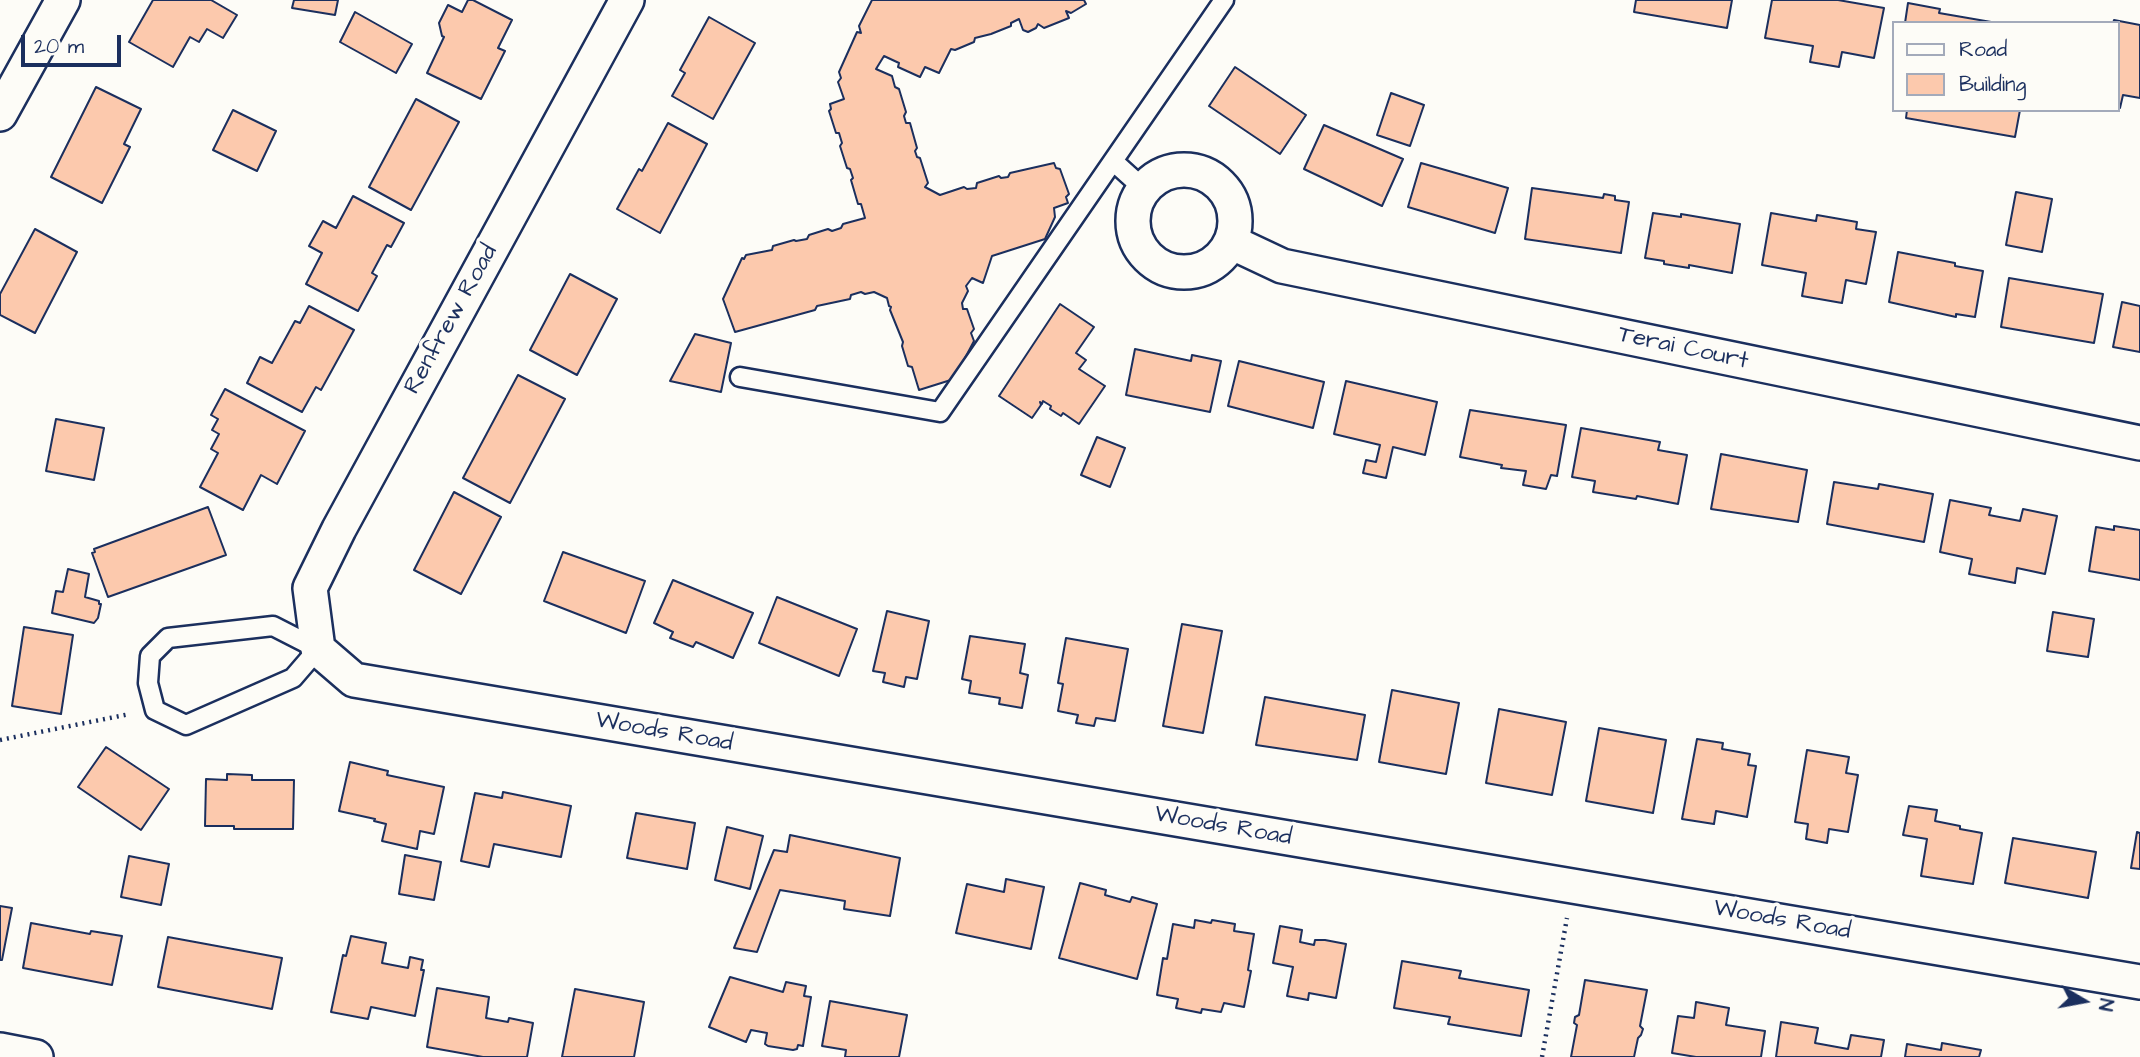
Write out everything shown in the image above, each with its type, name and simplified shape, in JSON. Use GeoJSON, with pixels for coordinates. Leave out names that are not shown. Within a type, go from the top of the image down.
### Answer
{"type":"FeatureCollection","features":[{"type":"Feature","properties":{"kind":"street"},"geometry":{"type":"LineString","coordinates":[[0,114],[63,0]]}},
{"type":"Feature","properties":{"kind":"street","name":"Renfrew Road"},"geometry":{"type":"LineString","coordinates":[[318,649],[310,588],[339,529],[627,0]]}},
{"type":"Feature","properties":{"kind":"street"},"geometry":{"type":"LineString","coordinates":[[1187,170],[1210,177],[1228,194],[1234,209],[1235,225],[1231,242],[1221,256],[1208,267],[1191,272],[1173,271],[1158,265],[1144,253],[1136,238],[1133,221],[1136,204],[1144,189],[1156,178],[1171,171],[1187,170]]}},
{"type":"Feature","properties":{"kind":"street","name":"Terai Court"},"geometry":{"type":"LineString","coordinates":[[1231,242],[1282,266],[2140,443]]}},
{"type":"Feature","properties":{"kind":"street","name":"Woods Road"},"geometry":{"type":"LineString","coordinates":[[318,649],[354,680],[2140,982]]}},
{"type":"Feature","properties":{"kind":"street"},"geometry":{"type":"LineString","coordinates":[[0,1050],[36,1057]]}},
{"type":"Feature","properties":{"kind":"lane"},"geometry":{"type":"LineString","coordinates":[[740,377],[940,412],[1224,0]]}},
{"type":"Feature","properties":{"kind":"lane"},"geometry":{"type":"LineString","coordinates":[[1113,161],[1144,189]]}},
{"type":"Feature","properties":{"kind":"lane"},"geometry":{"type":"LineString","coordinates":[[273,626],[318,649],[293,678],[186,725],[155,710],[148,683],[150,656],[169,638],[273,626]]}},
{"type":"Feature","properties":{"kind":"path"},"geometry":{"type":"LineString","coordinates":[[0,740],[155,710]]}},
{"type":"Feature","properties":{"kind":"path"},"geometry":{"type":"LineString","coordinates":[[1542,1057],[1573,886]]}},
{"type":"Feature","properties":{"kind":"building"},"geometry":{"type":"Polygon","coordinates":[[[153,0],[211,0],[237,15],[223,38],[207,29],[199,42],[190,37],[173,67],[129,42],[153,0]]]}},
{"type":"Feature","properties":{"kind":"building"},"geometry":{"type":"Polygon","coordinates":[[[294,0],[338,0],[335,15],[292,8],[294,0]]]}},
{"type":"Feature","properties":{"kind":"building"},"geometry":{"type":"Polygon","coordinates":[[[468,0],[512,20],[498,48],[505,51],[481,99],[427,73],[444,37],[439,23],[448,5],[462,12],[468,0]]]}},
{"type":"Feature","properties":{"kind":"building"},"geometry":{"type":"Polygon","coordinates":[[[872,0],[1084,0],[1086,4],[1071,13],[1066,11],[1069,18],[1044,28],[1038,24],[1028,32],[1023,30],[1019,19],[1011,23],[1011,26],[975,38],[974,42],[955,50],[951,49],[939,73],[925,67],[920,77],[898,67],[899,63],[884,56],[876,69],[892,76],[895,87],[899,89],[906,112],[906,123],[910,123],[917,148],[915,151],[928,183],[925,187],[940,195],[964,187],[976,188],[977,183],[1054,163],[1056,168],[1060,169],[1069,194],[1066,197],[1068,203],[1054,208],[1055,217],[1045,239],[992,256],[983,283],[972,278],[966,286],[968,291],[962,303],[974,329],[971,333],[974,341],[954,379],[919,390],[912,367],[908,366],[903,342],[887,298],[874,292],[861,292],[851,295],[850,299],[817,306],[815,310],[735,332],[723,299],[742,258],[746,255],[772,250],[773,246],[807,239],[809,235],[828,229],[832,231],[841,228],[843,224],[865,218],[840,146],[842,143],[839,133],[836,133],[829,111],[830,104],[844,99],[838,82],[841,78],[839,72],[857,32],[861,33],[859,26],[872,0]]]}},
{"type":"Feature","properties":{"kind":"building"},"geometry":{"type":"Polygon","coordinates":[[[1636,0],[1732,0],[1727,28],[1634,12],[1636,0]]]}},
{"type":"Feature","properties":{"kind":"building"},"geometry":{"type":"Polygon","coordinates":[[[1772,0],[1838,0],[1884,8],[1874,58],[1842,52],[1839,67],[1810,62],[1813,46],[1765,38],[1772,0]]]}},
{"type":"Feature","properties":{"kind":"building"},"geometry":{"type":"Polygon","coordinates":[[[1908,3],[1940,9],[1939,13],[1985,21],[1905,21],[1908,3]]]}},
{"type":"Feature","properties":{"kind":"building"},"geometry":{"type":"Polygon","coordinates":[[[355,12],[412,44],[396,73],[340,42],[355,12]]]}},
{"type":"Feature","properties":{"kind":"building"},"geometry":{"type":"Polygon","coordinates":[[[709,17],[755,43],[713,119],[672,96],[685,73],[680,70],[709,17]]]}},
{"type":"Feature","properties":{"kind":"building"},"geometry":{"type":"Polygon","coordinates":[[[2114,20],[2140,25],[2140,98],[2123,95],[2120,108],[2119,21],[2114,20]]]}},
{"type":"Feature","properties":{"kind":"building"},"geometry":{"type":"Polygon","coordinates":[[[1235,67],[1306,115],[1280,154],[1209,106],[1235,67]]]}},
{"type":"Feature","properties":{"kind":"building"},"geometry":{"type":"Polygon","coordinates":[[[96,87],[141,109],[124,144],[130,147],[102,203],[51,177],[96,87]]]}},
{"type":"Feature","properties":{"kind":"building"},"geometry":{"type":"Polygon","coordinates":[[[1391,93],[1424,105],[1410,146],[1377,135],[1391,93]]]}},
{"type":"Feature","properties":{"kind":"building"},"geometry":{"type":"Polygon","coordinates":[[[416,99],[459,122],[411,210],[369,187],[416,99]]]}},
{"type":"Feature","properties":{"kind":"building"},"geometry":{"type":"Polygon","coordinates":[[[233,110],[276,131],[257,171],[213,150],[233,110]]]}},
{"type":"Feature","properties":{"kind":"building"},"geometry":{"type":"Polygon","coordinates":[[[1907,112],[2020,112],[2015,137],[1906,118],[1907,112]]]}},
{"type":"Feature","properties":{"kind":"building"},"geometry":{"type":"Polygon","coordinates":[[[668,123],[707,144],[660,233],[617,209],[639,169],[642,171],[668,123]]]}},
{"type":"Feature","properties":{"kind":"building"},"geometry":{"type":"Polygon","coordinates":[[[1324,125],[1403,159],[1382,206],[1304,169],[1324,125]]]}},
{"type":"Feature","properties":{"kind":"building"},"geometry":{"type":"Polygon","coordinates":[[[1421,163],[1508,188],[1495,233],[1408,207],[1421,163]]]}},
{"type":"Feature","properties":{"kind":"building"},"geometry":{"type":"Polygon","coordinates":[[[1532,188],[1603,198],[1604,194],[1615,196],[1615,200],[1629,202],[1621,253],[1525,239],[1532,188]]]}},
{"type":"Feature","properties":{"kind":"building"},"geometry":{"type":"Polygon","coordinates":[[[2016,192],[2052,199],[2042,252],[2006,245],[2016,192]]]}},
{"type":"Feature","properties":{"kind":"building"},"geometry":{"type":"Polygon","coordinates":[[[353,196],[404,223],[391,247],[387,245],[372,273],[377,276],[358,311],[306,284],[322,253],[309,246],[323,221],[336,228],[353,196]]]}},
{"type":"Feature","properties":{"kind":"building"},"geometry":{"type":"Polygon","coordinates":[[[1653,213],[1681,217],[1681,214],[1740,224],[1732,273],[1689,265],[1689,268],[1664,264],[1664,261],[1645,258],[1653,213]]]}},
{"type":"Feature","properties":{"kind":"building"},"geometry":{"type":"Polygon","coordinates":[[[1771,213],[1816,221],[1817,215],[1857,222],[1856,229],[1876,232],[1866,284],[1846,280],[1842,303],[1802,296],[1806,273],[1762,265],[1771,213]]]}},
{"type":"Feature","properties":{"kind":"building"},"geometry":{"type":"Polygon","coordinates":[[[35,229],[77,252],[35,333],[0,315],[0,294],[35,229]]]}},
{"type":"Feature","properties":{"kind":"building"},"geometry":{"type":"Polygon","coordinates":[[[1898,252],[1983,271],[1975,317],[1956,314],[1956,317],[1889,302],[1898,252]]]}},
{"type":"Feature","properties":{"kind":"building"},"geometry":{"type":"Polygon","coordinates":[[[570,274],[617,299],[577,375],[530,350],[570,274]]]}},
{"type":"Feature","properties":{"kind":"building"},"geometry":{"type":"Polygon","coordinates":[[[2009,278],[2103,294],[2094,343],[2001,327],[2009,278]]]}},
{"type":"Feature","properties":{"kind":"building"},"geometry":{"type":"Polygon","coordinates":[[[2122,302],[2140,306],[2140,352],[2113,347],[2122,302]]]}},
{"type":"Feature","properties":{"kind":"building"},"geometry":{"type":"Polygon","coordinates":[[[1060,304],[1094,327],[1076,353],[1086,360],[1079,369],[1105,386],[1079,424],[1063,413],[1061,416],[1050,409],[1051,406],[1043,401],[1032,418],[999,396],[1060,304]]]}},
{"type":"Feature","properties":{"kind":"building"},"geometry":{"type":"Polygon","coordinates":[[[309,306],[354,330],[321,390],[316,387],[302,412],[247,383],[260,357],[272,363],[295,321],[300,323],[309,306]]]}},
{"type":"Feature","properties":{"kind":"building"},"geometry":{"type":"Polygon","coordinates":[[[695,334],[731,343],[721,392],[670,381],[695,334]]]}},
{"type":"Feature","properties":{"kind":"building"},"geometry":{"type":"Polygon","coordinates":[[[1135,349],[1191,361],[1192,355],[1221,361],[1210,412],[1126,395],[1135,349]]]}},
{"type":"Feature","properties":{"kind":"building"},"geometry":{"type":"Polygon","coordinates":[[[1239,361],[1324,382],[1313,428],[1228,406],[1239,361]]]}},
{"type":"Feature","properties":{"kind":"building"},"geometry":{"type":"Polygon","coordinates":[[[518,375],[565,399],[510,503],[463,478],[518,375]]]}},
{"type":"Feature","properties":{"kind":"building"},"geometry":{"type":"Polygon","coordinates":[[[1346,381],[1437,402],[1425,455],[1393,447],[1386,478],[1363,473],[1366,460],[1376,462],[1380,445],[1334,434],[1346,381]]]}},
{"type":"Feature","properties":{"kind":"building"},"geometry":{"type":"Polygon","coordinates":[[[225,389],[305,431],[277,484],[261,475],[243,510],[200,487],[218,453],[211,449],[219,434],[212,430],[218,419],[211,415],[225,389]]]}},
{"type":"Feature","properties":{"kind":"building"},"geometry":{"type":"Polygon","coordinates":[[[1470,410],[1566,425],[1557,476],[1551,475],[1546,489],[1523,485],[1526,471],[1501,468],[1502,465],[1460,457],[1470,410]]]}},
{"type":"Feature","properties":{"kind":"building"},"geometry":{"type":"Polygon","coordinates":[[[56,419],[104,428],[94,480],[46,471],[56,419]]]}},
{"type":"Feature","properties":{"kind":"building"},"geometry":{"type":"Polygon","coordinates":[[[1581,428],[1660,442],[1658,450],[1687,455],[1678,504],[1637,496],[1636,499],[1593,492],[1595,481],[1572,477],[1581,428]]]}},
{"type":"Feature","properties":{"kind":"building"},"geometry":{"type":"Polygon","coordinates":[[[1097,437],[1125,448],[1110,487],[1081,475],[1097,437]]]}},
{"type":"Feature","properties":{"kind":"building"},"geometry":{"type":"Polygon","coordinates":[[[1721,454],[1807,470],[1798,522],[1711,509],[1721,454]]]}},
{"type":"Feature","properties":{"kind":"building"},"geometry":{"type":"Polygon","coordinates":[[[1834,482],[1878,489],[1879,484],[1933,494],[1924,542],[1827,524],[1834,482]]]}},
{"type":"Feature","properties":{"kind":"building"},"geometry":{"type":"Polygon","coordinates":[[[454,492],[501,517],[461,594],[414,570],[454,492]]]}},
{"type":"Feature","properties":{"kind":"building"},"geometry":{"type":"Polygon","coordinates":[[[1950,500],[1991,508],[1989,515],[2020,521],[2023,509],[2057,516],[2045,574],[2017,568],[2015,583],[1969,574],[1972,559],[1940,552],[1950,500]]]}},
{"type":"Feature","properties":{"kind":"building"},"geometry":{"type":"Polygon","coordinates":[[[208,507],[226,555],[108,597],[92,553],[95,552],[94,549],[208,507]]]}},
{"type":"Feature","properties":{"kind":"building"},"geometry":{"type":"Polygon","coordinates":[[[2114,526],[2140,530],[2140,580],[2089,571],[2096,527],[2114,530],[2114,526]]]}},
{"type":"Feature","properties":{"kind":"building"},"geometry":{"type":"Polygon","coordinates":[[[563,552],[645,581],[626,633],[544,601],[563,552]]]}},
{"type":"Feature","properties":{"kind":"building"},"geometry":{"type":"Polygon","coordinates":[[[68,569],[89,574],[85,597],[101,604],[94,623],[52,613],[56,591],[63,592],[68,569]]]}},
{"type":"Feature","properties":{"kind":"building"},"geometry":{"type":"Polygon","coordinates":[[[673,580],[753,613],[733,658],[696,642],[693,647],[670,638],[673,632],[654,623],[673,580]]]}},
{"type":"Feature","properties":{"kind":"building"},"geometry":{"type":"Polygon","coordinates":[[[777,597],[857,629],[839,676],[759,643],[777,597]]]}},
{"type":"Feature","properties":{"kind":"building"},"geometry":{"type":"Polygon","coordinates":[[[887,611],[929,621],[917,679],[906,677],[904,687],[883,682],[885,673],[873,671],[887,611]]]}},
{"type":"Feature","properties":{"kind":"building"},"geometry":{"type":"Polygon","coordinates":[[[2053,612],[2094,619],[2088,657],[2047,651],[2053,612]]]}},
{"type":"Feature","properties":{"kind":"building"},"geometry":{"type":"Polygon","coordinates":[[[1182,624],[1222,631],[1203,733],[1163,726],[1182,624]]]}},
{"type":"Feature","properties":{"kind":"building"},"geometry":{"type":"Polygon","coordinates":[[[24,627],[73,635],[61,714],[12,706],[24,627]]]}},
{"type":"Feature","properties":{"kind":"building"},"geometry":{"type":"Polygon","coordinates":[[[970,636],[1025,644],[1020,673],[1028,675],[1022,708],[999,704],[1000,698],[969,693],[971,681],[962,679],[970,636]]]}},
{"type":"Feature","properties":{"kind":"building"},"geometry":{"type":"Polygon","coordinates":[[[1066,638],[1128,649],[1115,721],[1096,718],[1094,726],[1076,723],[1078,715],[1058,711],[1063,684],[1058,683],[1066,638]]]}},
{"type":"Feature","properties":{"kind":"building"},"geometry":{"type":"Polygon","coordinates":[[[1392,690],[1459,703],[1446,774],[1379,762],[1392,690]]]}},
{"type":"Feature","properties":{"kind":"building"},"geometry":{"type":"Polygon","coordinates":[[[1265,697],[1365,715],[1357,760],[1256,745],[1265,697]]]}},
{"type":"Feature","properties":{"kind":"building"},"geometry":{"type":"Polygon","coordinates":[[[1499,709],[1566,722],[1552,795],[1486,783],[1499,709]]]}},
{"type":"Feature","properties":{"kind":"building"},"geometry":{"type":"Polygon","coordinates":[[[1599,728],[1666,740],[1653,813],[1586,801],[1599,728]]]}},
{"type":"Feature","properties":{"kind":"building"},"geometry":{"type":"Polygon","coordinates":[[[1697,739],[1723,743],[1722,749],[1750,754],[1748,765],[1756,766],[1747,817],[1716,811],[1714,824],[1682,819],[1697,739]]]}},
{"type":"Feature","properties":{"kind":"building"},"geometry":{"type":"Polygon","coordinates":[[[106,747],[169,789],[141,830],[78,787],[106,747]]]}},
{"type":"Feature","properties":{"kind":"building"},"geometry":{"type":"Polygon","coordinates":[[[1807,750],[1849,757],[1846,773],[1858,775],[1848,832],[1829,829],[1827,843],[1806,839],[1808,824],[1795,822],[1807,750]]]}},
{"type":"Feature","properties":{"kind":"building"},"geometry":{"type":"Polygon","coordinates":[[[350,762],[388,771],[387,775],[444,787],[434,834],[420,831],[417,849],[382,841],[386,824],[339,811],[350,762]]]}},
{"type":"Feature","properties":{"kind":"building"},"geometry":{"type":"Polygon","coordinates":[[[227,774],[252,775],[252,780],[294,780],[293,829],[205,826],[206,779],[227,780],[227,774]]]}},
{"type":"Feature","properties":{"kind":"building"},"geometry":{"type":"Polygon","coordinates":[[[503,792],[571,806],[561,857],[494,844],[489,867],[461,861],[475,793],[502,798],[503,792]]]}},
{"type":"Feature","properties":{"kind":"building"},"geometry":{"type":"Polygon","coordinates":[[[1909,806],[1937,810],[1935,821],[1982,833],[1973,884],[1921,876],[1927,839],[1903,835],[1909,806]]]}},
{"type":"Feature","properties":{"kind":"building"},"geometry":{"type":"Polygon","coordinates":[[[636,813],[695,823],[687,869],[627,858],[636,813]]]}},
{"type":"Feature","properties":{"kind":"building"},"geometry":{"type":"Polygon","coordinates":[[[727,827],[763,836],[750,889],[715,880],[727,827]]]}},
{"type":"Feature","properties":{"kind":"building"},"geometry":{"type":"Polygon","coordinates":[[[2137,832],[2140,833],[2140,869],[2131,868],[2137,832]]]}},
{"type":"Feature","properties":{"kind":"building"},"geometry":{"type":"Polygon","coordinates":[[[790,835],[900,858],[890,916],[844,909],[845,901],[780,890],[757,952],[734,948],[774,850],[787,852],[790,835]]]}},
{"type":"Feature","properties":{"kind":"building"},"geometry":{"type":"Polygon","coordinates":[[[2013,838],[2096,852],[2088,898],[2005,883],[2013,838]]]}},
{"type":"Feature","properties":{"kind":"building"},"geometry":{"type":"Polygon","coordinates":[[[405,855],[441,862],[434,900],[399,894],[405,855]]]}},
{"type":"Feature","properties":{"kind":"building"},"geometry":{"type":"Polygon","coordinates":[[[129,856],[169,864],[161,905],[121,897],[129,856]]]}},
{"type":"Feature","properties":{"kind":"building"},"geometry":{"type":"Polygon","coordinates":[[[1006,879],[1044,887],[1031,949],[956,933],[967,884],[1004,892],[1006,879]]]}},
{"type":"Feature","properties":{"kind":"building"},"geometry":{"type":"Polygon","coordinates":[[[1080,883],[1106,890],[1105,895],[1130,902],[1132,897],[1157,904],[1137,979],[1059,958],[1080,883]]]}},
{"type":"Feature","properties":{"kind":"building"},"geometry":{"type":"Polygon","coordinates":[[[0,906],[12,908],[2,960],[0,960],[0,906]]]}},
{"type":"Feature","properties":{"kind":"building"},"geometry":{"type":"Polygon","coordinates":[[[1195,920],[1235,924],[1234,931],[1254,934],[1244,1007],[1224,1003],[1221,1012],[1202,1009],[1201,1013],[1176,1008],[1178,999],[1157,995],[1163,958],[1167,959],[1173,924],[1194,928],[1195,920]]]}},
{"type":"Feature","properties":{"kind":"building"},"geometry":{"type":"Polygon","coordinates":[[[31,923],[90,934],[91,931],[122,936],[112,985],[23,968],[31,923]]]}},
{"type":"Feature","properties":{"kind":"building"},"geometry":{"type":"Polygon","coordinates":[[[1280,926],[1302,930],[1300,942],[1314,945],[1315,940],[1325,940],[1346,944],[1336,998],[1309,993],[1308,1000],[1287,996],[1293,967],[1273,963],[1280,926]]]}},
{"type":"Feature","properties":{"kind":"building"},"geometry":{"type":"Polygon","coordinates":[[[351,936],[386,943],[382,963],[408,968],[410,957],[423,960],[421,970],[424,970],[415,1016],[371,1007],[368,1019],[331,1012],[343,955],[346,956],[351,936]]]}},
{"type":"Feature","properties":{"kind":"building"},"geometry":{"type":"Polygon","coordinates":[[[168,937],[282,958],[272,1009],[158,987],[168,937]]]}},
{"type":"Feature","properties":{"kind":"building"},"geometry":{"type":"Polygon","coordinates":[[[1402,961],[1461,971],[1459,978],[1529,990],[1521,1036],[1448,1024],[1450,1017],[1394,1008],[1402,961]]]}},
{"type":"Feature","properties":{"kind":"building"},"geometry":{"type":"Polygon","coordinates":[[[730,977],[783,992],[786,982],[806,986],[804,996],[811,997],[803,1046],[798,1045],[797,1049],[793,1050],[768,1046],[765,1044],[767,1033],[751,1030],[746,1042],[709,1027],[730,977]]]}},
{"type":"Feature","properties":{"kind":"building"},"geometry":{"type":"Polygon","coordinates":[[[1585,980],[1647,990],[1640,1026],[1643,1029],[1634,1057],[1571,1057],[1577,1025],[1574,1023],[1575,1017],[1579,1015],[1585,980]]]}},
{"type":"Feature","properties":{"kind":"building"},"geometry":{"type":"Polygon","coordinates":[[[437,988],[489,997],[486,1018],[508,1022],[509,1018],[533,1023],[527,1057],[483,1057],[427,1047],[437,988]]]}},
{"type":"Feature","properties":{"kind":"building"},"geometry":{"type":"Polygon","coordinates":[[[575,989],[644,1002],[634,1057],[562,1057],[575,989]]]}},
{"type":"Feature","properties":{"kind":"building"},"geometry":{"type":"Polygon","coordinates":[[[830,1001],[907,1015],[899,1057],[845,1057],[846,1050],[822,1046],[830,1001]]]}},
{"type":"Feature","properties":{"kind":"building"},"geometry":{"type":"Polygon","coordinates":[[[1696,1002],[1729,1008],[1726,1025],[1765,1031],[1761,1057],[1696,1057],[1672,1053],[1678,1016],[1694,1018],[1696,1002]]]}},
{"type":"Feature","properties":{"kind":"building"},"geometry":{"type":"Polygon","coordinates":[[[1781,1022],[1818,1028],[1815,1043],[1848,1049],[1851,1035],[1884,1040],[1881,1057],[1776,1057],[1781,1022]]]}},
{"type":"Feature","properties":{"kind":"building"},"geometry":{"type":"Polygon","coordinates":[[[1942,1043],[1981,1050],[1979,1057],[1905,1057],[1907,1044],[1941,1050],[1942,1043]]]}}]}
